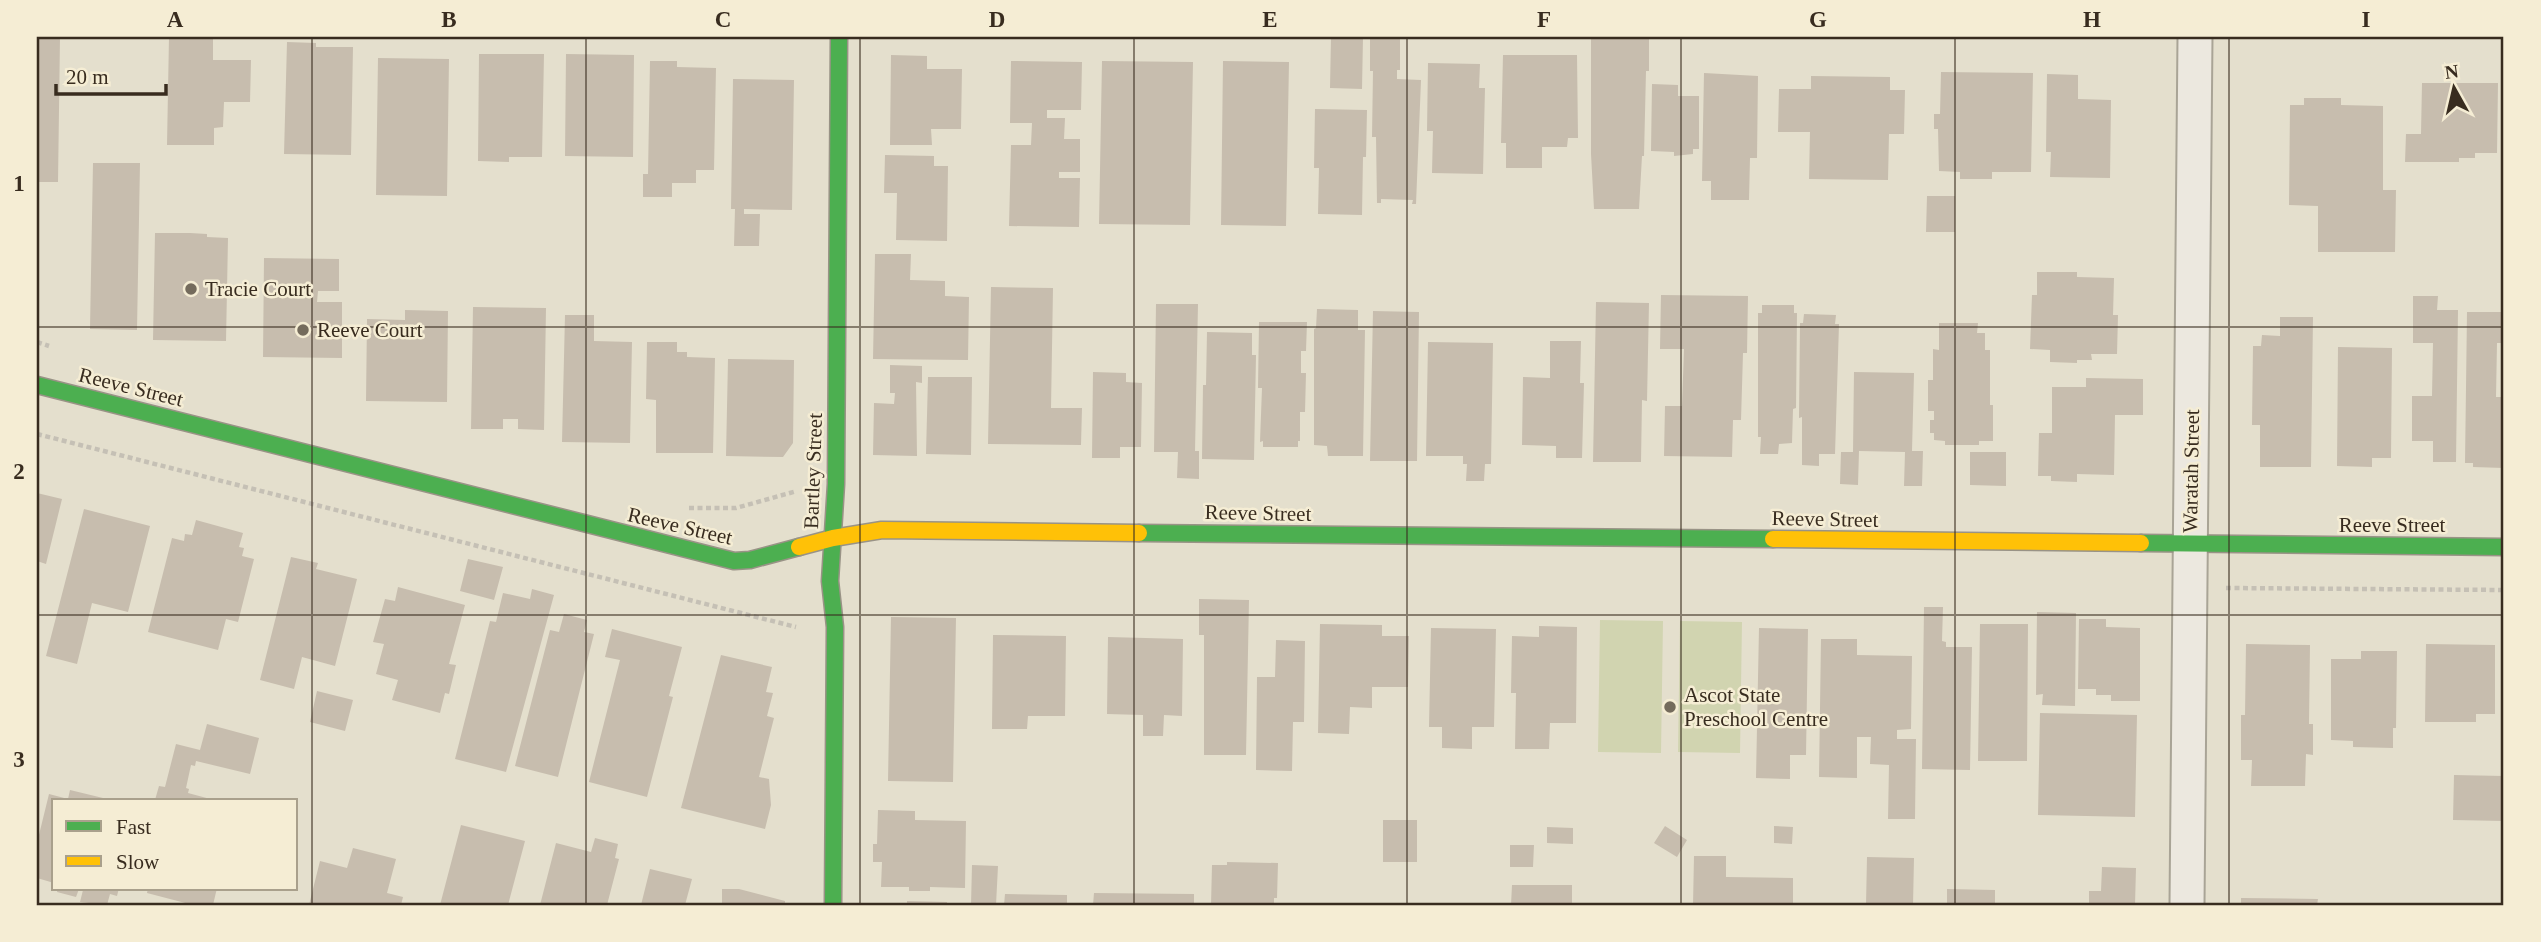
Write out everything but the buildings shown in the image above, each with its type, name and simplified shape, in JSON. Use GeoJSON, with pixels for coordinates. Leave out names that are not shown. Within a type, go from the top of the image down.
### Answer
{"type":"FeatureCollection","features":[{"type":"Feature","properties":{"kind":"street","name":"Bartley Street"},"geometry":{"type":"LineString","coordinates":[[833,905],[835,628],[830,580],[836,484],[839,37]]}},
{"type":"Feature","properties":{"kind":"street","name":"Waratah Street"},"geometry":{"type":"LineString","coordinates":[[2186,905],[2195,37]]}},
{"type":"Feature","properties":{"kind":"street","name":"Reeve Street"},"geometry":{"type":"LineString","coordinates":[[37,385],[734,561],[750,560],[833,538],[882,530],[2504,547]]}},
{"type":"Feature","properties":{"kind":"path"},"geometry":{"type":"LineString","coordinates":[[37,342],[50,346]]}},
{"type":"Feature","properties":{"kind":"path"},"geometry":{"type":"LineString","coordinates":[[37,434],[807,630]]}},
{"type":"Feature","properties":{"kind":"path"},"geometry":{"type":"LineString","coordinates":[[676,505],[689,508],[736,508],[803,489]]}},
{"type":"Feature","properties":{"kind":"path"},"geometry":{"type":"LineString","coordinates":[[2214,586],[2504,590]]}},
{"type":"Feature","properties":{"kind":"green space"},"geometry":{"type":"Polygon","coordinates":[[[1600,620],[1663,621],[1661,753],[1598,752],[1600,620]]]}},
{"type":"Feature","properties":{"kind":"green space"},"geometry":{"type":"Polygon","coordinates":[[[1680,621],[1742,622],[1740,753],[1678,752],[1680,621]]]}},
{"type":"Feature","properties":{"kind":"traffic: fast"},"geometry":{"type":"LineString","coordinates":[[833,905],[835,627],[830,581],[836,484],[839,37]]}},
{"type":"Feature","properties":{"kind":"traffic: fast"},"geometry":{"type":"LineString","coordinates":[[37,385],[734,561],[750,560],[799,547]]}},
{"type":"Feature","properties":{"kind":"traffic: fast"},"geometry":{"type":"LineString","coordinates":[[1139,533],[1773,539]]}},
{"type":"Feature","properties":{"kind":"traffic: fast"},"geometry":{"type":"LineString","coordinates":[[2141,543],[2504,547]]}},
{"type":"Feature","properties":{"kind":"traffic: slow"},"geometry":{"type":"LineString","coordinates":[[799,547],[882,530],[1139,533]]}},
{"type":"Feature","properties":{"kind":"traffic: slow"},"geometry":{"type":"LineString","coordinates":[[1773,539],[2141,543]]}},
{"type":"Feature","properties":{"kind":"place","name":"Tracie Court"},"geometry":{"type":"Point","coordinates":[191,289]}},
{"type":"Feature","properties":{"kind":"place","name":"Reeve Court"},"geometry":{"type":"Point","coordinates":[303,330]}},
{"type":"Feature","properties":{"kind":"place","name":"Ascot State Preschool Centre"},"geometry":{"type":"Point","coordinates":[1670,707]}}]}
